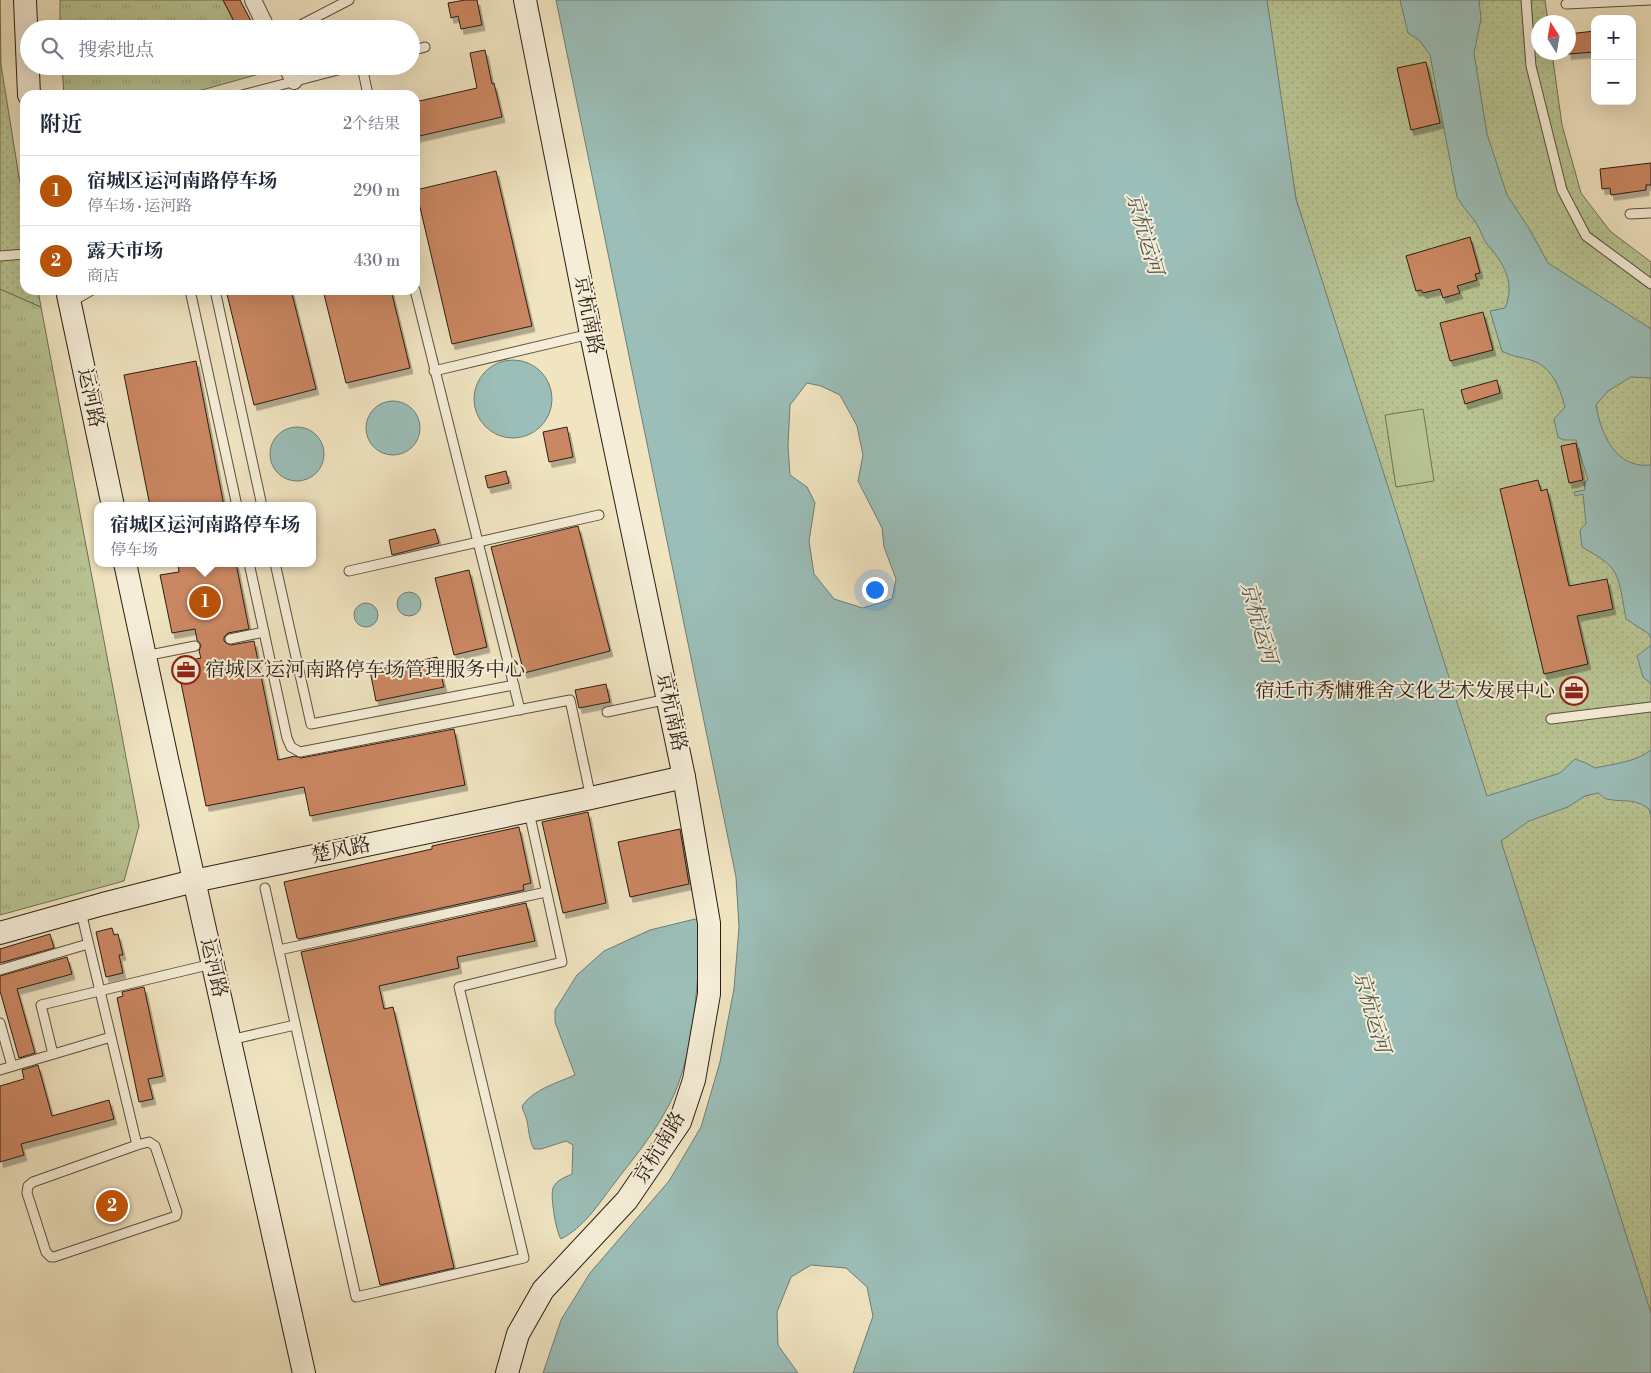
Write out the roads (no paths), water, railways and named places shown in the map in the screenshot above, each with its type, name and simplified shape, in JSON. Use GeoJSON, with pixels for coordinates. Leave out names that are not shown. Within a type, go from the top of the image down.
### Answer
{"type":"FeatureCollection","features":[{"type":"Feature","properties":{"kind":"street"},"geometry":{"type":"LineString","coordinates":[[25,0],[26,20]]}},
{"type":"Feature","properties":{"kind":"street"},"geometry":{"type":"LineString","coordinates":[[253,0],[263,20]]}},
{"type":"Feature","properties":{"kind":"street","name":"京杭南路"},"geometry":{"type":"LineString","coordinates":[[507,1373],[518,1334],[543,1290],[627,1200],[680,1122],[694,1080],[709,994],[709,923],[684,776],[591,334],[525,0]]}},
{"type":"Feature","properties":{"kind":"street"},"geometry":{"type":"LineString","coordinates":[[28,75],[29,90]]}},
{"type":"Feature","properties":{"kind":"street"},"geometry":{"type":"LineString","coordinates":[[291,75],[294,81]]}},
{"type":"Feature","properties":{"kind":"street","name":"运河路"},"geometry":{"type":"LineString","coordinates":[[68,296],[112,502]]}},
{"type":"Feature","properties":{"kind":"street","name":"运河路"},"geometry":{"type":"LineString","coordinates":[[126,567],[212,964],[304,1373]]}},
{"type":"Feature","properties":{"kind":"street","name":"楚风路"},"geometry":{"type":"LineString","coordinates":[[0,933],[80,910],[194,881],[591,798],[684,776]]}},
{"type":"Feature","properties":{"kind":"lane"},"geometry":{"type":"LineString","coordinates":[[309,20],[338,3],[349,0]]}},
{"type":"Feature","properties":{"kind":"lane"},"geometry":{"type":"LineString","coordinates":[[1526,0],[1531,66],[1562,190],[1586,236],[1651,284]]}},
{"type":"Feature","properties":{"kind":"lane"},"geometry":{"type":"LineString","coordinates":[[1566,4],[1651,0]]}},
{"type":"Feature","properties":{"kind":"lane"},"geometry":{"type":"LineString","coordinates":[[420,48],[425,47]]}},
{"type":"Feature","properties":{"kind":"lane"},"geometry":{"type":"LineString","coordinates":[[276,90],[294,81],[318,75]]}},
{"type":"Feature","properties":{"kind":"lane"},"geometry":{"type":"LineString","coordinates":[[364,75],[367,90]]}},
{"type":"Feature","properties":{"kind":"lane"},"geometry":{"type":"LineString","coordinates":[[1630,214],[1651,213]]}},
{"type":"Feature","properties":{"kind":"lane"},"geometry":{"type":"LineString","coordinates":[[0,256],[20,254]]}},
{"type":"Feature","properties":{"kind":"lane"},"geometry":{"type":"LineString","coordinates":[[191,295],[236,502]]}},
{"type":"Feature","properties":{"kind":"lane"},"geometry":{"type":"LineString","coordinates":[[216,295],[261,502]]}},
{"type":"Feature","properties":{"kind":"lane"},"geometry":{"type":"LineString","coordinates":[[416,295],[520,710]]}},
{"type":"Feature","properties":{"kind":"lane"},"geometry":{"type":"LineString","coordinates":[[434,370],[591,334]]}},
{"type":"Feature","properties":{"kind":"lane"},"geometry":{"type":"LineString","coordinates":[[349,571],[599,515]]}},
{"type":"Feature","properties":{"kind":"lane"},"geometry":{"type":"LineString","coordinates":[[250,567],[287,738],[291,748],[300,752],[570,700],[591,798]]}},
{"type":"Feature","properties":{"kind":"lane"},"geometry":{"type":"LineString","coordinates":[[276,567],[311,724],[514,685]]}},
{"type":"Feature","properties":{"kind":"lane"},"geometry":{"type":"LineString","coordinates":[[230,639],[264,632]]}},
{"type":"Feature","properties":{"kind":"lane"},"geometry":{"type":"LineString","coordinates":[[145,656],[195,646]]}},
{"type":"Feature","properties":{"kind":"lane"},"geometry":{"type":"LineString","coordinates":[[607,712],[668,700]]}},
{"type":"Feature","properties":{"kind":"lane"},"geometry":{"type":"LineString","coordinates":[[1551,719],[1651,708]]}},
{"type":"Feature","properties":{"kind":"lane"},"geometry":{"type":"LineString","coordinates":[[265,888],[356,1297],[524,1258],[459,987],[562,962],[529,811]]}},
{"type":"Feature","properties":{"kind":"lane"},"geometry":{"type":"LineString","coordinates":[[278,950],[546,892]]}},
{"type":"Feature","properties":{"kind":"lane"},"geometry":{"type":"LineString","coordinates":[[80,910],[137,1145]]}},
{"type":"Feature","properties":{"kind":"lane"},"geometry":{"type":"LineString","coordinates":[[0,970],[88,944]]}},
{"type":"Feature","properties":{"kind":"lane"},"geometry":{"type":"LineString","coordinates":[[53,1054],[41,1005],[212,964]]}},
{"type":"Feature","properties":{"kind":"lane"},"geometry":{"type":"LineString","coordinates":[[0,1023],[12,1066]]}},
{"type":"Feature","properties":{"kind":"lane"},"geometry":{"type":"LineString","coordinates":[[230,1040],[295,1025]]}},
{"type":"Feature","properties":{"kind":"lane"},"geometry":{"type":"LineString","coordinates":[[0,1070],[111,1037]]}},
{"type":"Feature","properties":{"kind":"lane"},"geometry":{"type":"LineString","coordinates":[[149,1142],[154,1144],[176,1209],[176,1216],[54,1257],[49,1255],[46,1252],[27,1193],[28,1186],[34,1182],[137,1145],[149,1142]]}},
{"type":"Feature","properties":{"kind":"water","name":"京杭运河"},"geometry":{"type":"Polygon","coordinates":[[[556,0],[1267,0],[1296,199],[1487,796],[1560,773],[1575,759],[1595,768],[1631,760],[1651,750],[1651,817],[1649,809],[1643,805],[1606,799],[1598,793],[1585,796],[1568,807],[1529,821],[1501,841],[1651,1313],[1651,1373],[853,1373],[873,1316],[867,1287],[846,1268],[811,1265],[791,1277],[777,1312],[778,1345],[798,1373],[543,1373],[561,1320],[590,1273],[669,1181],[701,1127],[720,1062],[734,989],[739,927],[736,877],[556,0]],[[807,383],[790,405],[788,446],[790,475],[807,487],[815,503],[809,541],[814,574],[834,599],[863,608],[892,599],[896,579],[884,547],[882,528],[858,481],[863,455],[857,426],[840,395],[821,386],[807,383]]]}},
{"type":"Feature","properties":{"kind":"water"},"geometry":{"type":"Polygon","coordinates":[[[1400,0],[1479,0],[1481,19],[1474,53],[1487,134],[1507,195],[1530,230],[1548,263],[1651,329],[1651,378],[1631,377],[1608,391],[1596,405],[1602,428],[1612,448],[1628,462],[1639,465],[1651,465],[1651,638],[1649,634],[1626,619],[1620,585],[1612,568],[1602,559],[1582,547],[1580,530],[1586,523],[1583,494],[1575,496],[1574,492],[1585,490],[1584,483],[1588,480],[1576,440],[1563,440],[1558,437],[1554,419],[1565,407],[1552,375],[1536,362],[1502,351],[1490,311],[1505,308],[1509,290],[1506,273],[1498,258],[1484,240],[1478,226],[1457,197],[1430,55],[1419,40],[1408,33],[1400,0]]]}},
{"type":"Feature","properties":{"kind":"water"},"geometry":{"type":"Polygon","coordinates":[[[505,360],[521,360],[535,366],[546,377],[552,391],[552,407],[546,421],[535,432],[521,438],[505,438],[491,432],[480,421],[474,407],[474,391],[480,377],[491,366],[505,360]]]}},
{"type":"Feature","properties":{"kind":"water"},"geometry":{"type":"Polygon","coordinates":[[[393,401],[403,403],[412,409],[418,418],[420,428],[418,438],[412,447],[403,453],[393,455],[383,453],[374,447],[368,438],[366,428],[368,418],[374,409],[383,403],[393,401]]]}},
{"type":"Feature","properties":{"kind":"water"},"geometry":{"type":"Polygon","coordinates":[[[297,427],[307,429],[316,435],[322,444],[324,454],[322,464],[316,473],[307,479],[297,481],[287,479],[278,473],[272,464],[270,454],[272,444],[278,435],[287,429],[297,427]]]}},
{"type":"Feature","properties":{"kind":"water"},"geometry":{"type":"Polygon","coordinates":[[[409,592],[414,593],[420,599],[420,609],[414,615],[409,616],[404,615],[398,609],[397,604],[398,599],[404,593],[409,592]]]}},
{"type":"Feature","properties":{"kind":"water"},"geometry":{"type":"Polygon","coordinates":[[[366,603],[371,604],[377,610],[377,620],[371,626],[366,627],[361,626],[355,620],[354,615],[355,610],[361,604],[366,603]]]}},
{"type":"Feature","properties":{"kind":"water"},"geometry":{"type":"Polygon","coordinates":[[[1651,645],[1651,684],[1643,677],[1637,656],[1651,645]]]}},
{"type":"Feature","properties":{"kind":"water"},"geometry":{"type":"Polygon","coordinates":[[[695,919],[701,923],[694,1016],[685,1064],[678,1086],[663,1116],[636,1156],[590,1215],[576,1229],[561,1239],[555,1222],[552,1192],[556,1183],[572,1174],[573,1145],[566,1141],[541,1149],[534,1149],[522,1106],[539,1091],[575,1075],[555,1022],[555,1010],[577,975],[604,951],[650,930],[695,919]]]}},
{"type":"Feature","properties":{"kind":"place","name":"宿城区运河南路停车场"},"geometry":{"type":"Point","coordinates":[205,602]}},
{"type":"Feature","properties":{"kind":"place","name":"宿城区运河南路停车场管理服务中心"},"geometry":{"type":"Point","coordinates":[186,670]}},
{"type":"Feature","properties":{"kind":"place","name":"宿迁市秀慵雅舍文化艺术发展中心"},"geometry":{"type":"Point","coordinates":[1574,691]}},
{"type":"Feature","properties":{"kind":"place","name":"露天市场"},"geometry":{"type":"Point","coordinates":[112,1206]}}]}
